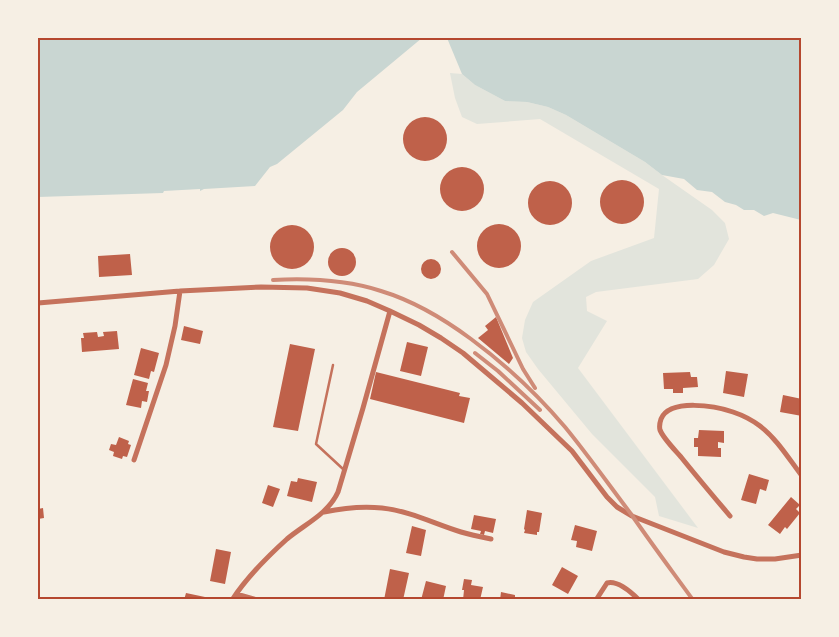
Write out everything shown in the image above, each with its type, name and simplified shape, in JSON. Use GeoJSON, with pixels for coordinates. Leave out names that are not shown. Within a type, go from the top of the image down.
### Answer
{"type":"FeatureCollection","features":[{"type":"Feature","properties":{"kind":"street"},"geometry":{"type":"LineString","coordinates":[[38,304],[180,291],[261,287],[307,288],[367,301],[419,325],[463,353],[522,403],[572,451],[607,497],[618,508],[632,516],[724,552],[757,559],[775,559],[802,555]]}},
{"type":"Feature","properties":{"kind":"street"},"geometry":{"type":"LineString","coordinates":[[134,460],[166,365],[175,326],[180,291]]}},
{"type":"Feature","properties":{"kind":"street"},"geometry":{"type":"LineString","coordinates":[[232,600],[250,576],[271,554],[323,512],[335,498],[363,408],[390,310]]}},
{"type":"Feature","properties":{"kind":"street"},"geometry":{"type":"LineString","coordinates":[[730,516],[661,432],[660,420],[668,410],[683,406],[703,406],[732,412],[747,418],[772,437],[802,476]]}},
{"type":"Feature","properties":{"kind":"street"},"geometry":{"type":"LineString","coordinates":[[323,512],[345,508],[369,507],[388,509],[416,516],[459,532],[491,539]]}},
{"type":"Feature","properties":{"kind":"street"},"geometry":{"type":"LineString","coordinates":[[596,600],[607,582],[612,581],[632,593],[639,600]]}},
{"type":"Feature","properties":{"kind":"street"},"geometry":{"type":"LineString","coordinates":[[236,594],[257,600]]}},
{"type":"Feature","properties":{"kind":"lane"},"geometry":{"type":"LineString","coordinates":[[333,365],[316,444],[344,470]]}},
{"type":"Feature","properties":{"kind":"shaded area"},"geometry":{"type":"Polygon","coordinates":[[[38,38],[422,38],[357,92],[343,110],[277,164],[270,167],[255,186],[204,189],[200,191],[200,189],[164,191],[163,193],[38,197],[38,38]]]}},
{"type":"Feature","properties":{"kind":"shaded area"},"geometry":{"type":"Polygon","coordinates":[[[447,38],[801,38],[801,220],[773,213],[764,216],[754,210],[744,210],[736,205],[725,202],[712,192],[697,190],[684,179],[662,175],[645,162],[566,115],[548,107],[527,102],[505,101],[475,85],[462,74],[447,38]]]}},
{"type":"Feature","properties":{"kind":"shaded area"},"geometry":{"type":"Polygon","coordinates":[[[450,73],[462,74],[475,85],[505,101],[527,102],[548,107],[566,115],[645,162],[712,210],[725,223],[729,239],[714,265],[698,279],[596,292],[586,297],[587,311],[607,321],[578,368],[698,528],[659,516],[655,497],[592,434],[538,369],[526,352],[522,338],[525,320],[533,302],[591,261],[654,238],[659,189],[540,119],[477,124],[462,117],[455,98],[450,73]]]}},
{"type":"Feature","properties":{"kind":"building"},"geometry":{"type":"Polygon","coordinates":[[[425,117],[437,121],[443,127],[447,139],[443,151],[437,157],[425,161],[413,157],[407,151],[403,139],[407,127],[413,121],[425,117]]]}},
{"type":"Feature","properties":{"kind":"building"},"geometry":{"type":"Polygon","coordinates":[[[462,167],[474,171],[480,177],[484,189],[480,201],[474,207],[462,211],[450,207],[444,201],[440,189],[444,177],[450,171],[462,167]]]}},
{"type":"Feature","properties":{"kind":"building"},"geometry":{"type":"Polygon","coordinates":[[[622,180],[634,184],[640,190],[644,202],[640,214],[634,220],[622,224],[610,220],[604,214],[600,202],[604,190],[610,184],[622,180]]]}},
{"type":"Feature","properties":{"kind":"building"},"geometry":{"type":"Polygon","coordinates":[[[550,181],[562,185],[568,191],[572,203],[568,215],[562,221],[550,225],[538,221],[532,215],[528,203],[532,191],[538,185],[550,181]]]}},
{"type":"Feature","properties":{"kind":"building"},"geometry":{"type":"Polygon","coordinates":[[[499,224],[511,228],[517,234],[521,246],[517,258],[511,264],[499,268],[487,264],[481,258],[477,246],[481,234],[487,228],[499,224]]]}},
{"type":"Feature","properties":{"kind":"building"},"geometry":{"type":"Polygon","coordinates":[[[292,225],[304,229],[310,235],[314,247],[310,259],[304,265],[292,269],[280,265],[274,259],[270,247],[274,235],[280,229],[292,225]]]}},
{"type":"Feature","properties":{"kind":"building"},"geometry":{"type":"Polygon","coordinates":[[[342,248],[352,252],[356,262],[352,272],[342,276],[332,272],[328,262],[332,252],[342,248]]]}},
{"type":"Feature","properties":{"kind":"building"},"geometry":{"type":"Polygon","coordinates":[[[130,254],[132,275],[99,277],[98,256],[130,254]]]}},
{"type":"Feature","properties":{"kind":"building"},"geometry":{"type":"Polygon","coordinates":[[[431,259],[438,262],[441,269],[438,276],[431,279],[424,276],[421,269],[424,262],[431,259]]]}},
{"type":"Feature","properties":{"kind":"building"},"geometry":{"type":"Polygon","coordinates":[[[496,317],[513,358],[509,364],[478,338],[488,330],[485,326],[496,317]]]}},
{"type":"Feature","properties":{"kind":"building"},"geometry":{"type":"Polygon","coordinates":[[[184,326],[203,331],[200,344],[181,340],[184,326]]]}},
{"type":"Feature","properties":{"kind":"building"},"geometry":{"type":"Polygon","coordinates":[[[117,331],[119,349],[82,352],[81,338],[84,338],[83,333],[97,332],[98,337],[104,336],[103,332],[117,331]]]}},
{"type":"Feature","properties":{"kind":"building"},"geometry":{"type":"Polygon","coordinates":[[[407,342],[428,347],[421,376],[400,371],[407,342]]]}},
{"type":"Feature","properties":{"kind":"building"},"geometry":{"type":"Polygon","coordinates":[[[290,344],[315,349],[298,431],[273,427],[290,344]]]}},
{"type":"Feature","properties":{"kind":"building"},"geometry":{"type":"Polygon","coordinates":[[[141,348],[159,353],[154,372],[151,371],[149,379],[134,375],[141,348]]]}},
{"type":"Feature","properties":{"kind":"building"},"geometry":{"type":"Polygon","coordinates":[[[726,371],[748,374],[744,397],[723,393],[726,371]]]}},
{"type":"Feature","properties":{"kind":"building"},"geometry":{"type":"Polygon","coordinates":[[[376,372],[460,393],[459,396],[470,398],[464,423],[370,399],[376,372]]]}},
{"type":"Feature","properties":{"kind":"building"},"geometry":{"type":"Polygon","coordinates":[[[690,372],[691,377],[697,377],[698,387],[683,388],[683,393],[673,393],[673,389],[664,389],[663,373],[690,372]]]}},
{"type":"Feature","properties":{"kind":"building"},"geometry":{"type":"Polygon","coordinates":[[[133,379],[148,383],[146,391],[149,391],[147,402],[142,401],[141,408],[126,405],[133,379]]]}},
{"type":"Feature","properties":{"kind":"building"},"geometry":{"type":"Polygon","coordinates":[[[783,395],[802,399],[802,416],[780,412],[783,395]]]}},
{"type":"Feature","properties":{"kind":"building"},"geometry":{"type":"Polygon","coordinates":[[[699,430],[724,431],[724,443],[718,442],[718,448],[721,448],[721,457],[698,456],[698,447],[694,447],[694,438],[698,438],[699,430]]]}},
{"type":"Feature","properties":{"kind":"building"},"geometry":{"type":"Polygon","coordinates":[[[119,437],[129,441],[128,444],[131,445],[127,457],[123,456],[122,459],[113,456],[114,452],[109,450],[111,444],[116,445],[119,437]]]}},
{"type":"Feature","properties":{"kind":"building"},"geometry":{"type":"Polygon","coordinates":[[[749,474],[769,480],[766,491],[760,489],[756,504],[741,500],[749,474]]]}},
{"type":"Feature","properties":{"kind":"building"},"geometry":{"type":"Polygon","coordinates":[[[298,478],[317,482],[312,502],[287,496],[291,481],[297,482],[298,478]]]}},
{"type":"Feature","properties":{"kind":"building"},"geometry":{"type":"Polygon","coordinates":[[[268,485],[280,489],[273,507],[262,503],[268,485]]]}},
{"type":"Feature","properties":{"kind":"building"},"geometry":{"type":"Polygon","coordinates":[[[791,497],[800,505],[796,509],[800,513],[787,529],[785,527],[780,534],[768,525],[791,497]]]}},
{"type":"Feature","properties":{"kind":"building"},"geometry":{"type":"Polygon","coordinates":[[[43,508],[44,518],[38,519],[38,509],[43,508]]]}},
{"type":"Feature","properties":{"kind":"building"},"geometry":{"type":"Polygon","coordinates":[[[527,510],[542,513],[537,535],[524,533],[527,510]]]}},
{"type":"Feature","properties":{"kind":"building"},"geometry":{"type":"Polygon","coordinates":[[[474,515],[496,519],[493,533],[485,531],[484,535],[480,534],[481,531],[471,529],[474,515]]]}},
{"type":"Feature","properties":{"kind":"building"},"geometry":{"type":"Polygon","coordinates":[[[575,525],[597,531],[592,551],[576,547],[577,541],[571,540],[575,525]]]}},
{"type":"Feature","properties":{"kind":"building"},"geometry":{"type":"Polygon","coordinates":[[[412,526],[426,530],[421,556],[406,553],[412,526]]]}},
{"type":"Feature","properties":{"kind":"building"},"geometry":{"type":"Polygon","coordinates":[[[216,549],[231,552],[225,584],[210,581],[216,549]]]}},
{"type":"Feature","properties":{"kind":"building"},"geometry":{"type":"Polygon","coordinates":[[[562,567],[578,576],[568,594],[552,585],[562,567]]]}},
{"type":"Feature","properties":{"kind":"building"},"geometry":{"type":"Polygon","coordinates":[[[390,569],[409,573],[403,600],[384,600],[390,569]]]}},
{"type":"Feature","properties":{"kind":"building"},"geometry":{"type":"Polygon","coordinates":[[[464,579],[472,580],[471,585],[483,587],[480,600],[463,600],[464,579]]]}},
{"type":"Feature","properties":{"kind":"building"},"geometry":{"type":"Polygon","coordinates":[[[426,581],[446,586],[443,600],[421,600],[426,581]]]}},
{"type":"Feature","properties":{"kind":"building"},"geometry":{"type":"Polygon","coordinates":[[[501,592],[515,595],[515,600],[500,600],[501,592]]]}},
{"type":"Feature","properties":{"kind":"building"},"geometry":{"type":"Polygon","coordinates":[[[186,593],[205,597],[205,600],[184,600],[186,593]]]}},
{"type":"Feature","properties":{"kind":"railway"},"geometry":{"type":"LineString","coordinates":[[452,252],[487,294],[523,369],[535,388]]}},
{"type":"Feature","properties":{"kind":"railway"},"geometry":{"type":"LineString","coordinates":[[273,280],[328,281],[368,287],[405,300],[428,311],[471,339],[520,380],[565,427],[693,600]]}},
{"type":"Feature","properties":{"kind":"railway"},"geometry":{"type":"LineString","coordinates":[[475,353],[498,371],[540,410]]}}]}
